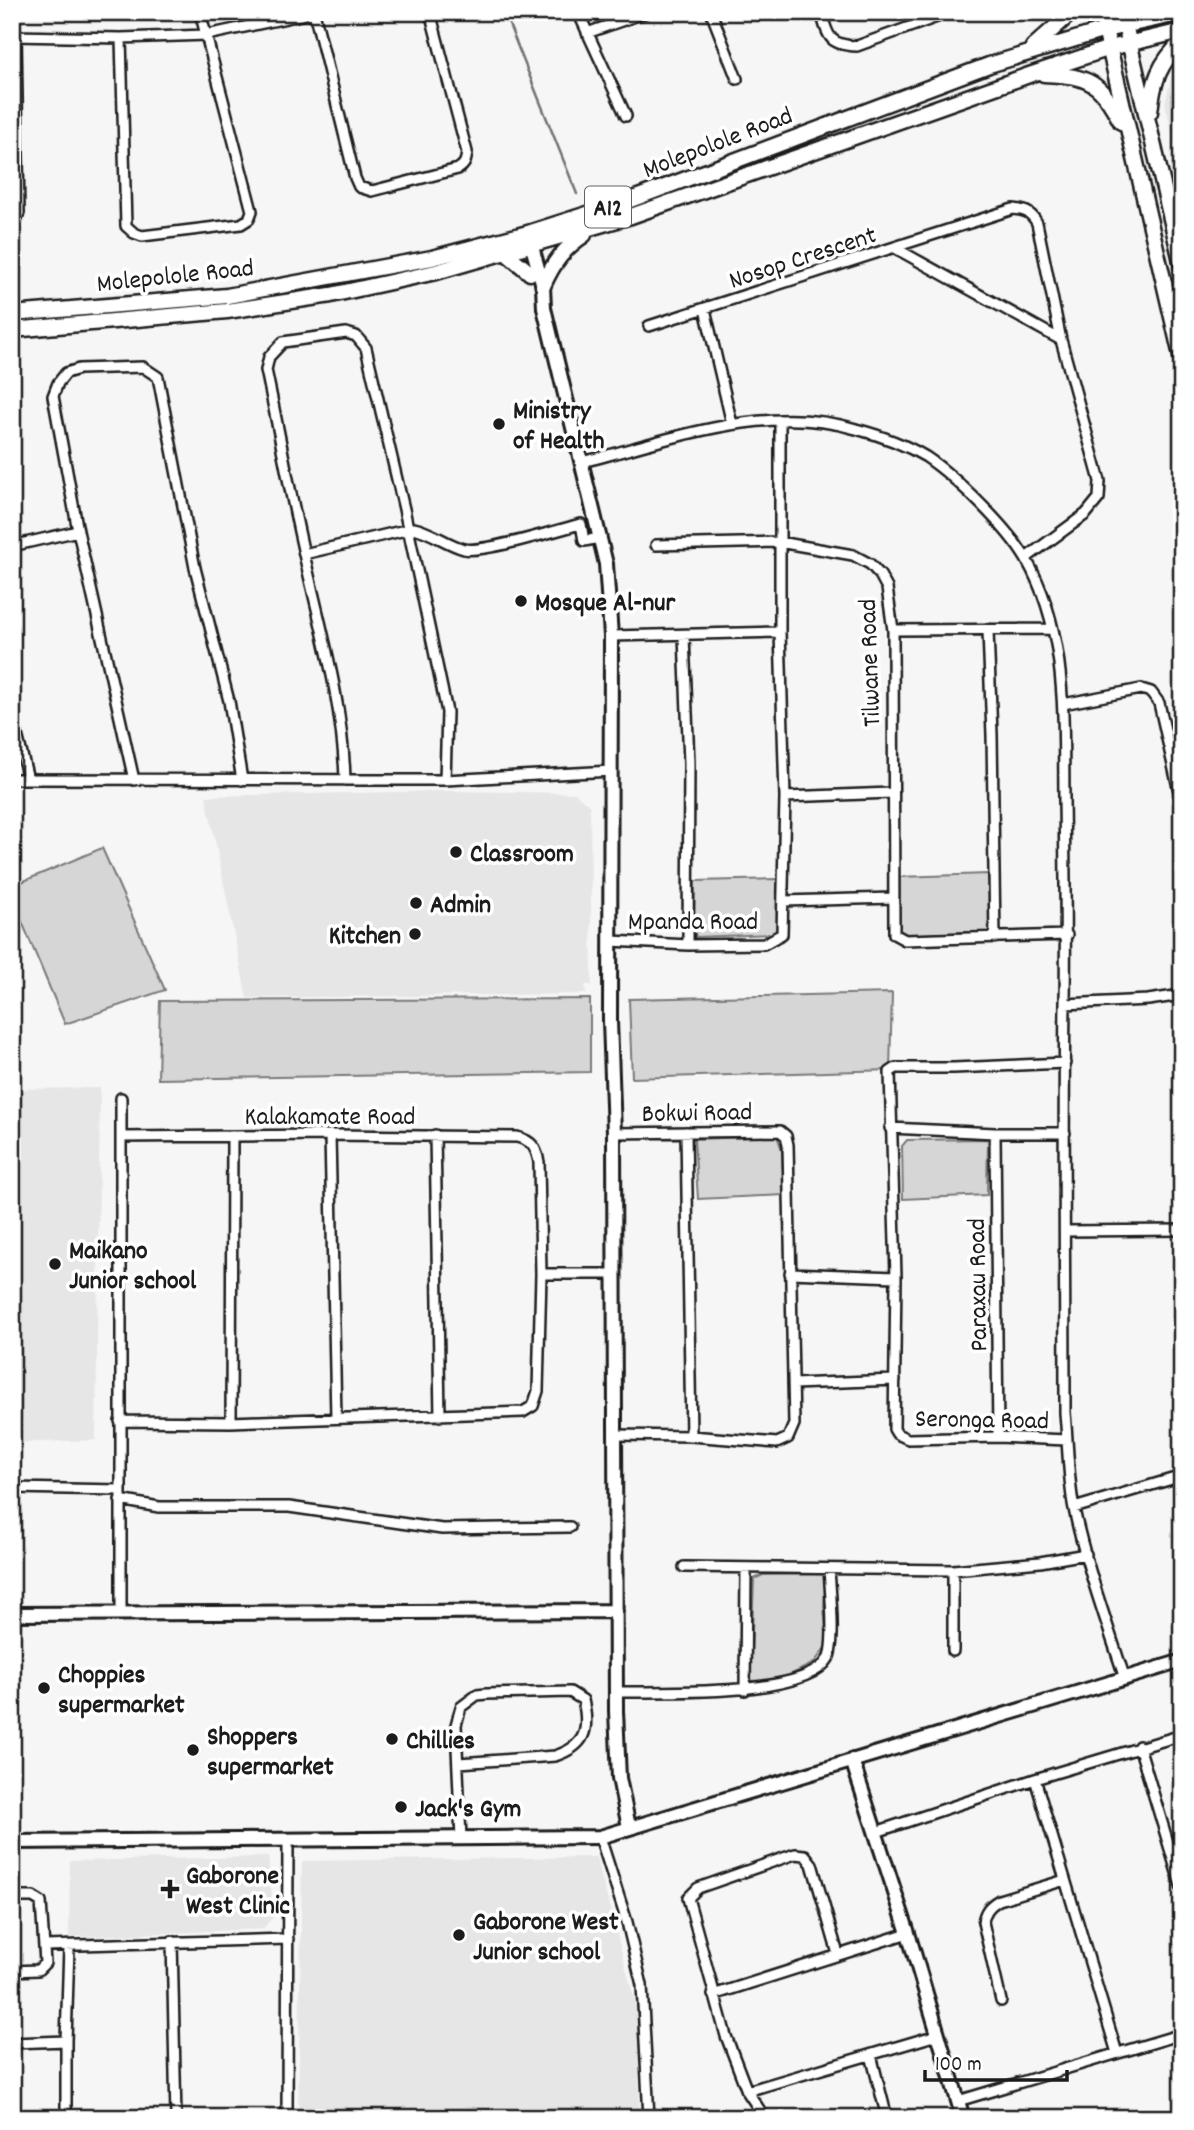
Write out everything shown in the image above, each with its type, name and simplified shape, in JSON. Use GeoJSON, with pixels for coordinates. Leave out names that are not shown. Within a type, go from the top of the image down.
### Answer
{"type":"FeatureCollection","features":[{"type":"Feature","properties":{"kind":"main road"},"geometry":{"type":"LineString","coordinates":[[1023,54],[1043,40],[1072,12]]}},
{"type":"Feature","properties":{"kind":"main road"},"geometry":{"type":"LineString","coordinates":[[1101,12],[1182,360]]}},
{"type":"Feature","properties":{"kind":"main road","name":"Molepolole Road"},"geometry":{"type":"LineString","coordinates":[[12,330],[227,311],[331,295],[436,272],[505,252],[525,240],[625,202],[1023,54],[1105,30],[1123,19],[1179,13]]}},
{"type":"Feature","properties":{"kind":"main road"},"geometry":{"type":"LineString","coordinates":[[1123,19],[1182,265]]}},
{"type":"Feature","properties":{"kind":"main road","name":"Molepolole Road"},"geometry":{"type":"LineString","coordinates":[[12,313],[227,296],[601,226],[1032,74],[1111,48],[1182,31]]}},
{"type":"Feature","properties":{"kind":"main road"},"geometry":{"type":"LineString","coordinates":[[1149,123],[1156,76],[1164,61],[1182,42]]}},
{"type":"Feature","properties":{"kind":"main road"},"geometry":{"type":"LineString","coordinates":[[1032,74],[1083,78],[1097,86],[1109,99],[1129,135]]}},
{"type":"Feature","properties":{"kind":"main road"},"geometry":{"type":"LineString","coordinates":[[543,286],[558,256],[571,244],[601,226]]}},
{"type":"Feature","properties":{"kind":"main road"},"geometry":{"type":"LineString","coordinates":[[505,252],[530,273]]}},
{"type":"Feature","properties":{"kind":"street"},"geometry":{"type":"LineString","coordinates":[[121,38],[127,226],[142,236],[242,224],[249,219],[252,212],[200,12]]}},
{"type":"Feature","properties":{"kind":"street"},"geometry":{"type":"LineString","coordinates":[[12,226],[19,213],[14,36],[121,38],[207,35],[315,12],[355,178],[359,187],[372,191],[458,169],[466,159],[467,152],[430,12]]}},
{"type":"Feature","properties":{"kind":"street"},"geometry":{"type":"LineString","coordinates":[[578,12],[626,116]]}},
{"type":"Feature","properties":{"kind":"street"},"geometry":{"type":"LineString","coordinates":[[587,33],[647,12]]}},
{"type":"Feature","properties":{"kind":"street"},"geometry":{"type":"LineString","coordinates":[[711,12],[737,79]]}},
{"type":"Feature","properties":{"kind":"street"},"geometry":{"type":"LineString","coordinates":[[821,12],[827,32],[833,41],[841,46],[857,46],[951,12]]}},
{"type":"Feature","properties":{"kind":"street","name":"Nosop Crescent"},"geometry":{"type":"LineString","coordinates":[[732,425],[705,309],[1013,209],[1026,210],[1037,223],[1061,340]]}},
{"type":"Feature","properties":{"kind":"street"},"geometry":{"type":"LineString","coordinates":[[525,240],[530,273],[538,300],[544,308]]}},
{"type":"Feature","properties":{"kind":"street"},"geometry":{"type":"LineString","coordinates":[[525,240],[543,286],[544,308],[600,538],[610,598],[610,1021],[614,1133],[616,1692],[619,1778],[629,1827]]}},
{"type":"Feature","properties":{"kind":"street"},"geometry":{"type":"LineString","coordinates":[[895,248],[1061,340],[1101,481],[1099,498],[1086,514],[1026,558]]}},
{"type":"Feature","properties":{"kind":"street"},"geometry":{"type":"LineString","coordinates":[[649,326],[705,309]]}},
{"type":"Feature","properties":{"kind":"street"},"geometry":{"type":"LineString","coordinates":[[345,780],[342,730],[324,634],[304,554],[266,370],[269,358],[283,342],[346,333],[356,336],[366,348],[408,528],[447,712],[446,780]]}},
{"type":"Feature","properties":{"kind":"street"},"geometry":{"type":"LineString","coordinates":[[134,780],[78,531],[53,396],[66,373],[79,369],[143,367],[158,377],[195,568],[229,701],[242,780]]}},
{"type":"Feature","properties":{"kind":"street"},"geometry":{"type":"LineString","coordinates":[[582,462],[732,425],[780,420],[814,421],[855,428],[925,457],[985,509],[1026,558],[1052,629],[1058,655],[1063,704],[1067,935],[1067,1440],[1074,1508],[1125,1679]]}},
{"type":"Feature","properties":{"kind":"street"},"geometry":{"type":"LineString","coordinates":[[780,420],[780,632],[785,797],[783,901],[893,898]]}},
{"type":"Feature","properties":{"kind":"street"},"geometry":{"type":"LineString","coordinates":[[304,554],[408,528],[429,531],[450,544],[476,550],[581,524],[584,541],[600,538]]}},
{"type":"Feature","properties":{"kind":"street"},"geometry":{"type":"LineString","coordinates":[[12,546],[78,531]]}},
{"type":"Feature","properties":{"kind":"street","name":"Tilwane Road"},"geometry":{"type":"LineString","coordinates":[[656,545],[779,542],[853,555],[870,564],[880,575],[887,588],[893,630],[893,928],[900,939],[905,940],[995,938]]}},
{"type":"Feature","properties":{"kind":"street"},"geometry":{"type":"LineString","coordinates":[[893,630],[1052,629]]}},
{"type":"Feature","properties":{"kind":"street"},"geometry":{"type":"LineString","coordinates":[[988,631],[995,938],[1067,935]]}},
{"type":"Feature","properties":{"kind":"street"},"geometry":{"type":"LineString","coordinates":[[611,636],[780,632]]}},
{"type":"Feature","properties":{"kind":"street"},"geometry":{"type":"LineString","coordinates":[[684,636],[689,763],[688,945]]}},
{"type":"Feature","properties":{"kind":"street"},"geometry":{"type":"LineString","coordinates":[[1063,704],[1141,689],[1151,692],[1159,703],[1182,805]]}},
{"type":"Feature","properties":{"kind":"street"},"geometry":{"type":"LineString","coordinates":[[12,714],[28,779]]}},
{"type":"Feature","properties":{"kind":"street"},"geometry":{"type":"LineString","coordinates":[[12,779],[446,780],[612,771]]}},
{"type":"Feature","properties":{"kind":"street"},"geometry":{"type":"LineString","coordinates":[[785,797],[892,793]]}},
{"type":"Feature","properties":{"kind":"street","name":"Mpanda Road"},"geometry":{"type":"LineString","coordinates":[[611,941],[688,945],[764,944],[782,934],[783,901]]}},
{"type":"Feature","properties":{"kind":"street"},"geometry":{"type":"LineString","coordinates":[[1065,1004],[1149,1000],[1182,995]]}},
{"type":"Feature","properties":{"kind":"street"},"geometry":{"type":"LineString","coordinates":[[793,1384],[895,1380],[896,1277],[890,1072],[894,1068],[1065,1063]]}},
{"type":"Feature","properties":{"kind":"street"},"geometry":{"type":"LineString","coordinates":[[121,1098],[121,1613]]}},
{"type":"Feature","properties":{"kind":"street"},"geometry":{"type":"LineString","coordinates":[[890,1128],[1065,1133]]}},
{"type":"Feature","properties":{"kind":"street","name":"Bokwi Road"},"geometry":{"type":"LineString","coordinates":[[614,1133],[780,1131],[786,1136],[788,1145],[790,1273]]}},
{"type":"Feature","properties":{"kind":"street"},"geometry":{"type":"LineString","coordinates":[[685,1132],[691,1436]]}},
{"type":"Feature","properties":{"kind":"street","name":"Paraxau Road"},"geometry":{"type":"LineString","coordinates":[[995,1133],[999,1437]]}},
{"type":"Feature","properties":{"kind":"street"},"geometry":{"type":"LineString","coordinates":[[330,1135],[336,1418]]}},
{"type":"Feature","properties":{"kind":"street"},"geometry":{"type":"LineString","coordinates":[[435,1135],[440,1416]]}},
{"type":"Feature","properties":{"kind":"street","name":"Kalakamate Road"},"geometry":{"type":"LineString","coordinates":[[121,1137],[435,1135],[517,1137],[529,1140],[536,1148],[539,1162],[541,1274]]}},
{"type":"Feature","properties":{"kind":"street"},"geometry":{"type":"LineString","coordinates":[[231,1422],[232,1136]]}},
{"type":"Feature","properties":{"kind":"street"},"geometry":{"type":"LineString","coordinates":[[1065,1231],[1182,1230]]}},
{"type":"Feature","properties":{"kind":"street"},"geometry":{"type":"LineString","coordinates":[[614,1435],[691,1436],[783,1442],[792,1432],[793,1424],[790,1273],[896,1277]]}},
{"type":"Feature","properties":{"kind":"street"},"geometry":{"type":"LineString","coordinates":[[120,1421],[231,1422],[523,1412],[533,1406],[538,1391],[541,1274],[614,1274]]}},
{"type":"Feature","properties":{"kind":"street","name":"Seronga Road"},"geometry":{"type":"LineString","coordinates":[[895,1380],[894,1424],[897,1434],[908,1439],[999,1437],[1067,1440]]}},
{"type":"Feature","properties":{"kind":"street"},"geometry":{"type":"LineString","coordinates":[[1074,1508],[1182,1476]]}},
{"type":"Feature","properties":{"kind":"street"},"geometry":{"type":"LineString","coordinates":[[12,1488],[120,1495],[159,1507],[289,1507],[442,1529],[570,1527]]}},
{"type":"Feature","properties":{"kind":"street"},"geometry":{"type":"LineString","coordinates":[[684,1567],[953,1570],[1040,1562],[1086,1554]]}},
{"type":"Feature","properties":{"kind":"street"},"geometry":{"type":"LineString","coordinates":[[745,1690],[746,1569]]}},
{"type":"Feature","properties":{"kind":"street"},"geometry":{"type":"LineString","coordinates":[[616,1692],[745,1690],[787,1681],[822,1666],[829,1658],[832,1645],[829,1569]]}},
{"type":"Feature","properties":{"kind":"street"},"geometry":{"type":"LineString","coordinates":[[953,1570],[953,1651]]}},
{"type":"Feature","properties":{"kind":"street"},"geometry":{"type":"LineString","coordinates":[[12,1614],[616,1611]]}},
{"type":"Feature","properties":{"kind":"street"},"geometry":{"type":"LineString","coordinates":[[12,1842],[600,1837],[1182,1661]]}},
{"type":"Feature","properties":{"kind":"street"},"geometry":{"type":"LineString","coordinates":[[458,1763],[565,1753],[578,1746],[585,1736],[583,1700],[570,1692],[477,1695],[461,1707],[457,1716],[458,1763],[461,1839]]}},
{"type":"Feature","properties":{"kind":"street"},"geometry":{"type":"LineString","coordinates":[[876,1832],[1139,1746],[1182,1735]]}},
{"type":"Feature","properties":{"kind":"street"},"geometry":{"type":"LineString","coordinates":[[1139,1746],[1182,1889]]}},
{"type":"Feature","properties":{"kind":"street"},"geometry":{"type":"LineString","coordinates":[[852,1760],[908,1933],[963,2118]]}},
{"type":"Feature","properties":{"kind":"street"},"geometry":{"type":"LineString","coordinates":[[1035,1779],[1117,2053]]}},
{"type":"Feature","properties":{"kind":"street"},"geometry":{"type":"LineString","coordinates":[[600,1837],[642,1986],[649,2118]]}},
{"type":"Feature","properties":{"kind":"street"},"geometry":{"type":"LineString","coordinates":[[287,2118],[288,1840]]}},
{"type":"Feature","properties":{"kind":"street"},"geometry":{"type":"LineString","coordinates":[[765,2118],[747,2091],[726,2036],[688,1902],[690,1894],[698,1888],[795,1854],[805,1855],[812,1864],[838,1954]]}},
{"type":"Feature","properties":{"kind":"street"},"geometry":{"type":"LineString","coordinates":[[1001,2001],[983,1922],[985,1913],[990,1905],[999,1900],[1065,1880]]}},
{"type":"Feature","properties":{"kind":"street"},"geometry":{"type":"LineString","coordinates":[[12,1897],[33,1897],[41,1902],[45,1946],[43,1968],[12,1970]]}},
{"type":"Feature","properties":{"kind":"street"},"geometry":{"type":"LineString","coordinates":[[713,1995],[908,1933]]}},
{"type":"Feature","properties":{"kind":"street"},"geometry":{"type":"LineString","coordinates":[[45,1946],[288,1939]]}},
{"type":"Feature","properties":{"kind":"street"},"geometry":{"type":"LineString","coordinates":[[172,1941],[176,2118]]}},
{"type":"Feature","properties":{"kind":"street"},"geometry":{"type":"LineString","coordinates":[[66,2118],[69,1947]]}},
{"type":"Feature","properties":{"kind":"street"},"geometry":{"type":"LineString","coordinates":[[958,2101],[1182,2034]]}},
{"type":"Feature","properties":{"kind":"street"},"geometry":{"type":"LineString","coordinates":[[747,2091],[937,2035]]}},
{"type":"Feature","properties":{"kind":"street"},"geometry":{"type":"LineString","coordinates":[[12,2043],[66,2041]]}},
{"type":"Feature","properties":{"kind":"street"},"geometry":{"type":"LineString","coordinates":[[871,2055],[885,2110],[884,2118]]}},
{"type":"Feature","properties":{"kind":"shaded area"},"geometry":{"type":"Polygon","coordinates":[[[1182,61],[1182,175],[1165,103],[1174,66],[1182,61]]]}},
{"type":"Feature","properties":{"kind":"shaded area"},"geometry":{"type":"Polygon","coordinates":[[[445,791],[575,793],[590,806],[592,985],[585,985],[586,994],[247,998],[206,796],[445,791]]]}},
{"type":"Feature","properties":{"kind":"shaded area"},"geometry":{"type":"Polygon","coordinates":[[[102,848],[165,990],[65,1024],[12,898],[12,886],[102,848]]]}},
{"type":"Feature","properties":{"kind":"shaded area"},"geometry":{"type":"Polygon","coordinates":[[[988,874],[993,931],[904,935],[898,931],[899,877],[988,874]]]}},
{"type":"Feature","properties":{"kind":"shaded area"},"geometry":{"type":"Polygon","coordinates":[[[779,879],[781,930],[775,934],[696,937],[695,881],[779,879]]]}},
{"type":"Feature","properties":{"kind":"shaded area"},"geometry":{"type":"Polygon","coordinates":[[[892,993],[890,1070],[632,1078],[629,999],[892,993]]]}},
{"type":"Feature","properties":{"kind":"shaded area"},"geometry":{"type":"Polygon","coordinates":[[[590,999],[590,1072],[158,1079],[160,1001],[590,999]]]}},
{"type":"Feature","properties":{"kind":"shaded area","name":"Maikano Junior school"},"geometry":{"type":"Polygon","coordinates":[[[100,1088],[96,1440],[12,1443],[12,1089],[100,1088]]]}},
{"type":"Feature","properties":{"kind":"shaded area"},"geometry":{"type":"Polygon","coordinates":[[[777,1136],[782,1150],[784,1195],[698,1199],[694,1139],[777,1136]]]}},
{"type":"Feature","properties":{"kind":"shaded area"},"geometry":{"type":"Polygon","coordinates":[[[988,1139],[987,1195],[903,1199],[902,1146],[907,1140],[988,1139]]]}},
{"type":"Feature","properties":{"kind":"shaded area"},"geometry":{"type":"Polygon","coordinates":[[[826,1574],[824,1606],[827,1645],[814,1663],[782,1679],[750,1681],[754,1579],[763,1575],[826,1574]]]}},
{"type":"Feature","properties":{"kind":"shaded area","name":"Gaborone West Clinic"},"geometry":{"type":"Polygon","coordinates":[[[268,1857],[274,1916],[263,1929],[69,1937],[70,1861],[268,1857]]]}},
{"type":"Feature","properties":{"kind":"shaded area","name":"Gaborone West Junior school"},"geometry":{"type":"Polygon","coordinates":[[[596,1857],[637,2009],[640,2118],[298,2118],[302,1861],[596,1857]]]}},
{"type":"Feature","properties":{"kind":"waterway"},"geometry":{"type":"LineString","coordinates":[[504,12],[577,194]]}},
{"type":"Feature","properties":{"kind":"place","name":"Ministry of Health"},"geometry":{"type":"Point","coordinates":[499,424]}},
{"type":"Feature","properties":{"kind":"place","name":"Mosque Al-nur"},"geometry":{"type":"Point","coordinates":[521,601]}},
{"type":"Feature","properties":{"kind":"place","name":"Classroom"},"geometry":{"type":"Point","coordinates":[456,852]}},
{"type":"Feature","properties":{"kind":"place","name":"Admin"},"geometry":{"type":"Point","coordinates":[416,903]}},
{"type":"Feature","properties":{"kind":"place","name":"Kitchen"},"geometry":{"type":"Point","coordinates":[415,934]}},
{"type":"Feature","properties":{"kind":"place","name":"Maikano Junior school"},"geometry":{"type":"Point","coordinates":[55,1264]}},
{"type":"Feature","properties":{"kind":"place","name":"Choppies supermarket"},"geometry":{"type":"Point","coordinates":[44,1688]}},
{"type":"Feature","properties":{"kind":"place","name":"Chillies"},"geometry":{"type":"Point","coordinates":[392,1739]}},
{"type":"Feature","properties":{"kind":"place","name":"Shoppers supermarket"},"geometry":{"type":"Point","coordinates":[193,1750]}},
{"type":"Feature","properties":{"kind":"place","name":"Jack's Gym"},"geometry":{"type":"Point","coordinates":[401,1807]}},
{"type":"Feature","properties":{"kind":"place","name":"Gaborone West Clinic"},"geometry":{"type":"Point","coordinates":[170,1889]}},
{"type":"Feature","properties":{"kind":"place","name":"Gaborone West Junior school"},"geometry":{"type":"Point","coordinates":[459,1935]}}]}
